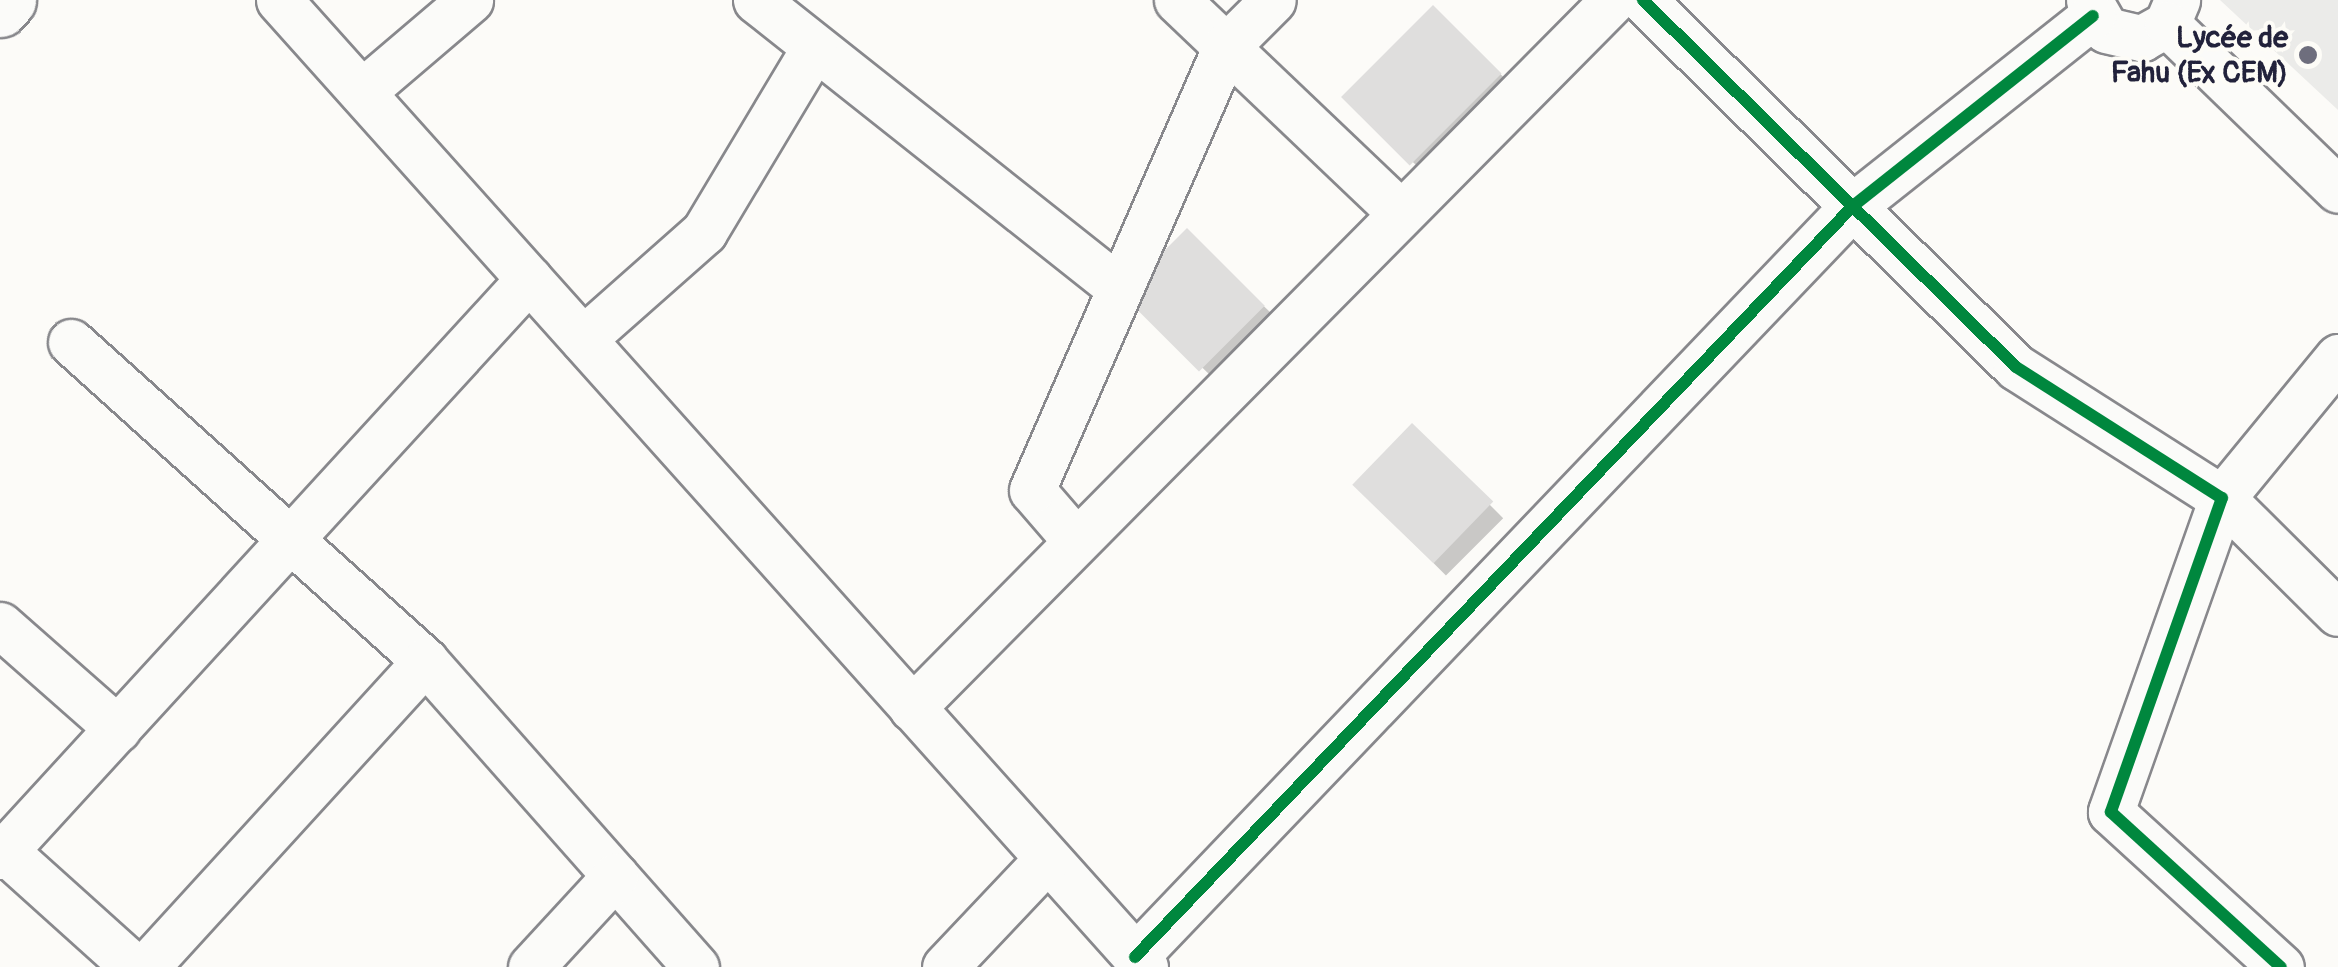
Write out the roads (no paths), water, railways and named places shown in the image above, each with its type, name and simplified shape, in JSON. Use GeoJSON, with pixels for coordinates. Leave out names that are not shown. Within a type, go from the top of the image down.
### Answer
{"type":"FeatureCollection","features":[{"type":"Feature","properties":{"kind":"street"},"geometry":{"type":"LineString","coordinates":[[0,9],[8,0]]}},
{"type":"Feature","properties":{"kind":"street"},"geometry":{"type":"LineString","coordinates":[[279,0],[1140,962],[1853,206],[2091,8],[2123,38],[2172,12],[2338,190]]}},
{"type":"Feature","properties":{"kind":"street"},"geometry":{"type":"LineString","coordinates":[[362,92],[470,0]]}},
{"type":"Feature","properties":{"kind":"street"},"geometry":{"type":"LineString","coordinates":[[756,0],[1119,288]]}},
{"type":"Feature","properties":{"kind":"street"},"geometry":{"type":"LineString","coordinates":[[1177,0],[1401,213]]}},
{"type":"Feature","properties":{"kind":"street"},"geometry":{"type":"LineString","coordinates":[[1076,541],[1032,490],[1226,46],[1273,0]]}},
{"type":"Feature","properties":{"kind":"street"},"geometry":{"type":"LineString","coordinates":[[912,708],[1612,0]]}},
{"type":"Feature","properties":{"kind":"street"},"geometry":{"type":"LineString","coordinates":[[1643,0],[2016,367],[2222,498],[2338,613]]}},
{"type":"Feature","properties":{"kind":"street"},"geometry":{"type":"LineString","coordinates":[[583,340],[704,232],[814,48]]}},
{"type":"Feature","properties":{"kind":"street"},"geometry":{"type":"LineString","coordinates":[[134,967],[3,854],[529,279]]}},
{"type":"Feature","properties":{"kind":"street"},"geometry":{"type":"LineString","coordinates":[[71,342],[424,661],[696,967]]}},
{"type":"Feature","properties":{"kind":"street"},"geometry":{"type":"LineString","coordinates":[[2281,967],[2111,812],[2222,498],[2338,357]]}},
{"type":"Feature","properties":{"kind":"street"},"geometry":{"type":"LineString","coordinates":[[0,625],[118,729]]}},
{"type":"Feature","properties":{"kind":"street"},"geometry":{"type":"LineString","coordinates":[[146,967],[424,661]]}},
{"type":"Feature","properties":{"kind":"street"},"geometry":{"type":"LineString","coordinates":[[945,967],[1048,859]]}},
{"type":"Feature","properties":{"kind":"street"},"geometry":{"type":"LineString","coordinates":[[531,967],[615,876]]}},
{"type":"Feature","properties":{"kind":"place","name":"Lycée de Fahu (Ex CEM)"},"geometry":{"type":"Point","coordinates":[2308,55]}}]}
